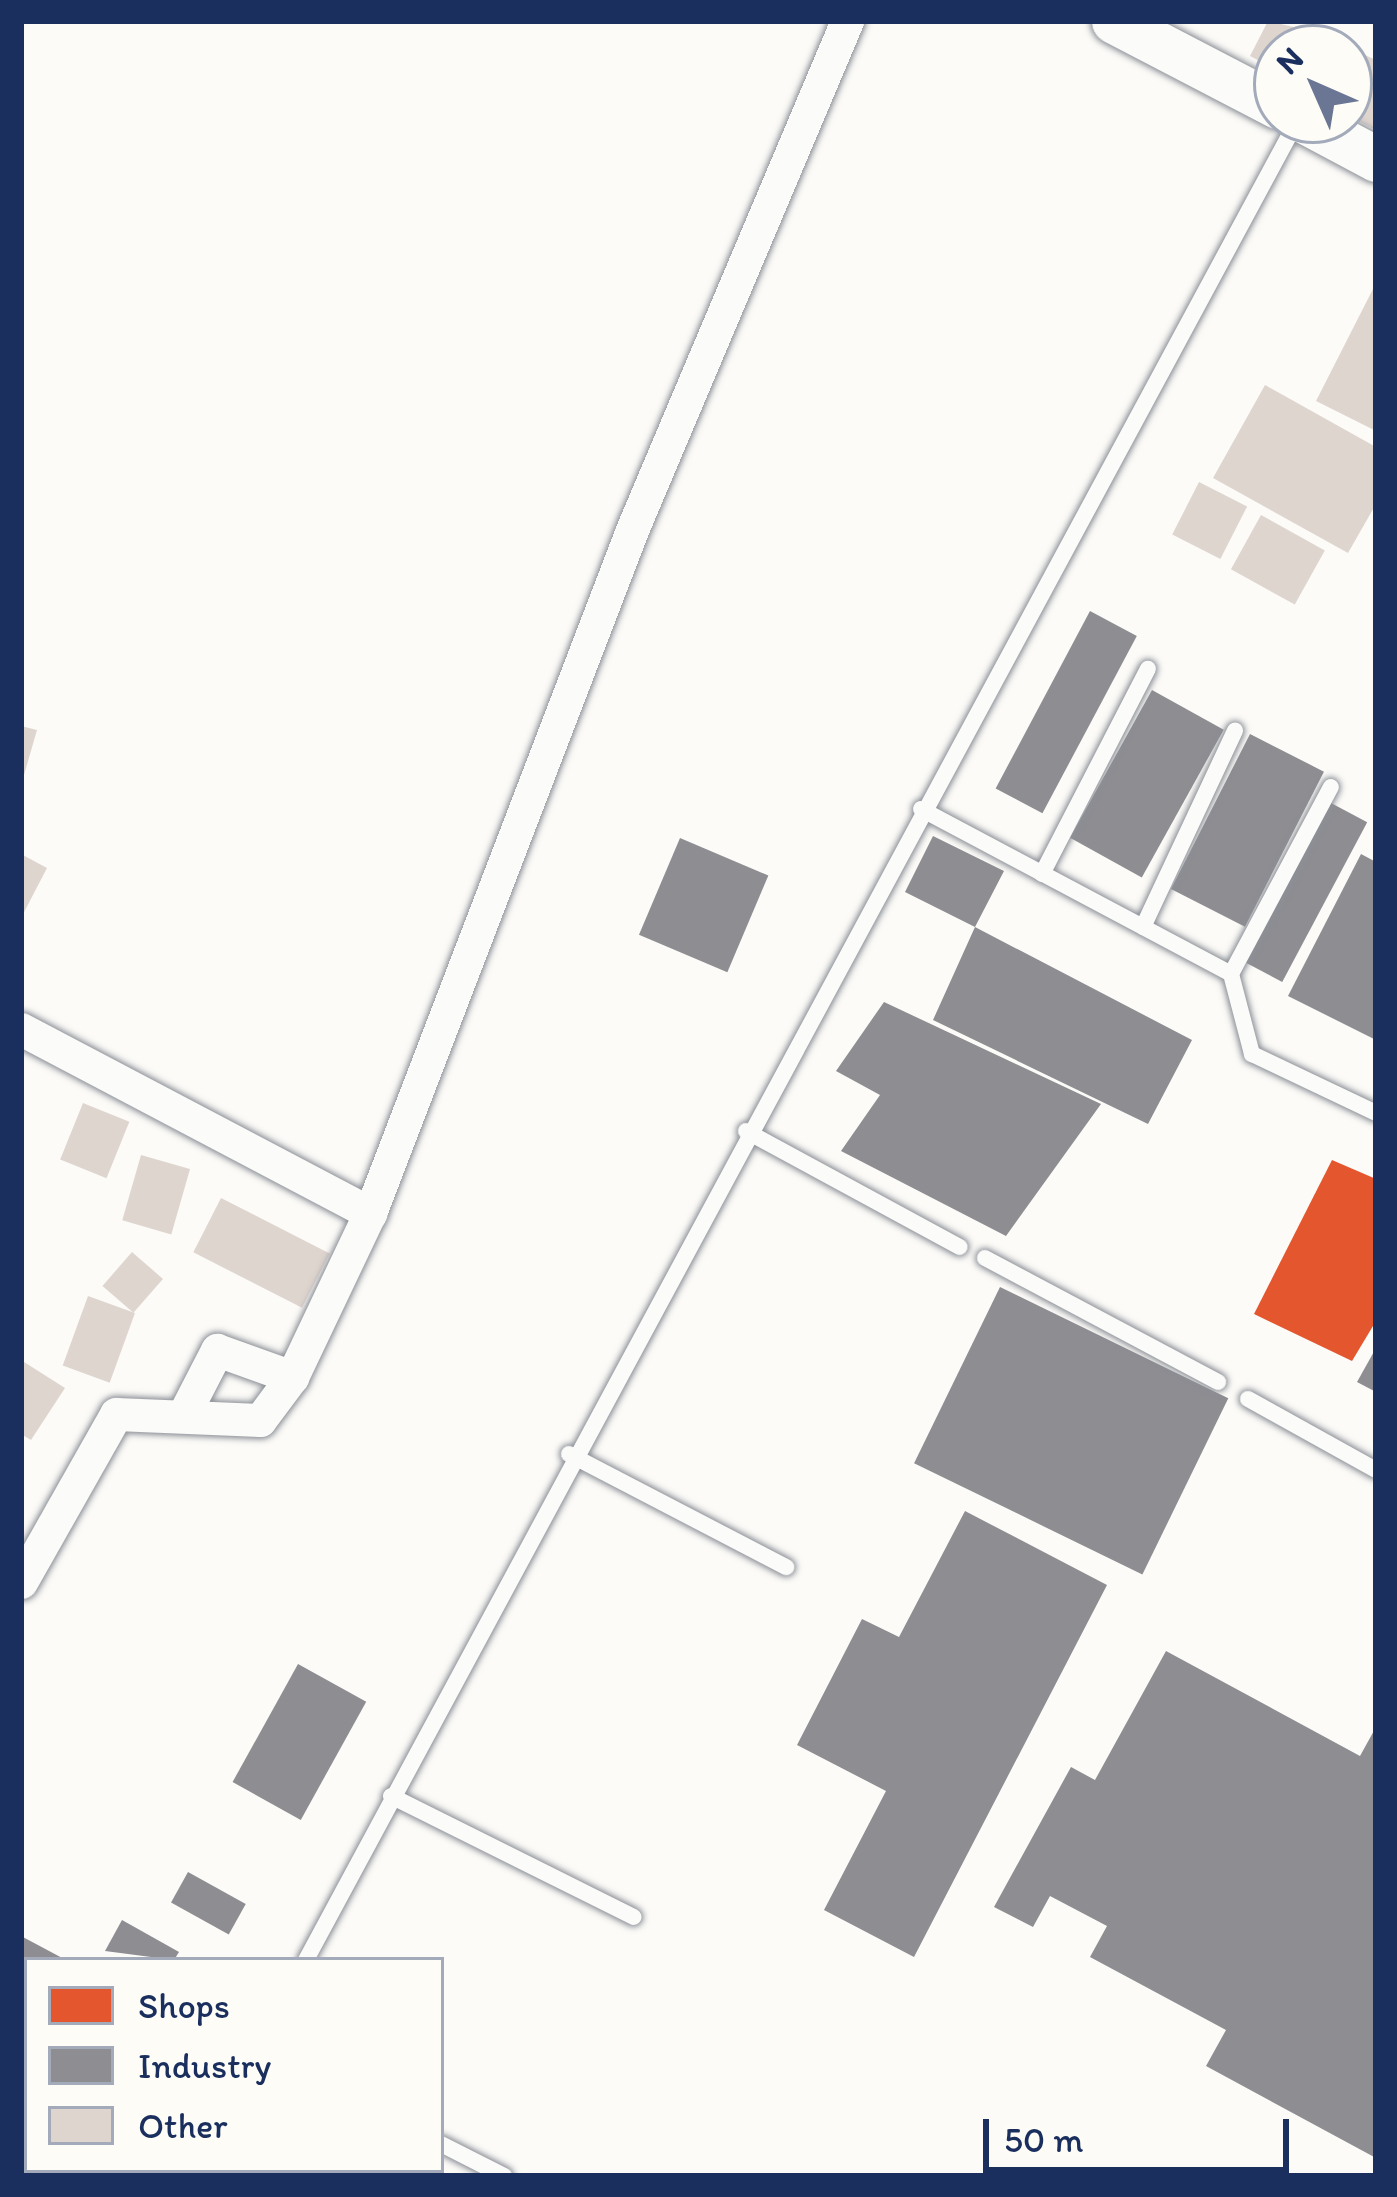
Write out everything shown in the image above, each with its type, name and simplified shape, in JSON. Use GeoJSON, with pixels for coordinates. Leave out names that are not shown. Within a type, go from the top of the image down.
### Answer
{"type":"FeatureCollection","features":[{"type":"Feature","properties":{"kind":"street"},"geometry":{"type":"LineString","coordinates":[[21,1582],[104,1426],[135,1408],[260,1420],[292,1377],[370,1213],[632,530],[847,21]]}},
{"type":"Feature","properties":{"kind":"street"},"geometry":{"type":"LineString","coordinates":[[1114,21],[1253,93]]}},
{"type":"Feature","properties":{"kind":"street"},"geometry":{"type":"LineString","coordinates":[[1347,144],[1376,159]]}},
{"type":"Feature","properties":{"kind":"street"},"geometry":{"type":"LineString","coordinates":[[21,1029],[370,1213]]}},
{"type":"Feature","properties":{"kind":"street"},"geometry":{"type":"LineString","coordinates":[[185,1412],[224,1347],[292,1377]]}},
{"type":"Feature","properties":{"kind":"lane"},"geometry":{"type":"LineString","coordinates":[[308,1957],[569,1454],[1287,144]]}},
{"type":"Feature","properties":{"kind":"lane"},"geometry":{"type":"LineString","coordinates":[[1042,874],[1148,670]]}},
{"type":"Feature","properties":{"kind":"lane"},"geometry":{"type":"LineString","coordinates":[[1143,927],[1235,731]]}},
{"type":"Feature","properties":{"kind":"lane"},"geometry":{"type":"LineString","coordinates":[[1331,787],[1231,974],[1252,1054],[1376,1113]]}},
{"type":"Feature","properties":{"kind":"lane"},"geometry":{"type":"LineString","coordinates":[[921,809],[1231,974]]}},
{"type":"Feature","properties":{"kind":"lane"},"geometry":{"type":"LineString","coordinates":[[746,1131],[960,1247]]}},
{"type":"Feature","properties":{"kind":"lane"},"geometry":{"type":"LineString","coordinates":[[985,1258],[1218,1382]]}},
{"type":"Feature","properties":{"kind":"lane"},"geometry":{"type":"LineString","coordinates":[[1248,1399],[1376,1470]]}},
{"type":"Feature","properties":{"kind":"lane"},"geometry":{"type":"LineString","coordinates":[[569,1454],[786,1567]]}},
{"type":"Feature","properties":{"kind":"lane"},"geometry":{"type":"LineString","coordinates":[[392,1796],[634,1917]]}},
{"type":"Feature","properties":{"kind":"lane"},"geometry":{"type":"LineString","coordinates":[[444,2146],[504,2176]]}},
{"type":"Feature","properties":{"kind":"building: Shops"},"geometry":{"type":"Polygon","coordinates":[[[1332,1160],[1376,1179],[1376,1321],[1352,1361],[1254,1314],[1332,1160]]]}},
{"type":"Feature","properties":{"kind":"building: Industry"},"geometry":{"type":"Polygon","coordinates":[[[1090,611],[1137,636],[1042,813],[996,788],[1090,611]]]}},
{"type":"Feature","properties":{"kind":"building: Industry"},"geometry":{"type":"Polygon","coordinates":[[[1152,690],[1224,730],[1142,878],[1070,838],[1152,690]]]}},
{"type":"Feature","properties":{"kind":"building: Industry"},"geometry":{"type":"Polygon","coordinates":[[[1250,734],[1324,772],[1245,927],[1171,889],[1250,734]]]}},
{"type":"Feature","properties":{"kind":"building: Industry"},"geometry":{"type":"Polygon","coordinates":[[[1331,803],[1367,822],[1282,982],[1246,963],[1331,803]]]}},
{"type":"Feature","properties":{"kind":"building: Industry"},"geometry":{"type":"Polygon","coordinates":[[[933,836],[1004,871],[975,927],[905,892],[933,836]]]}},
{"type":"Feature","properties":{"kind":"building: Industry"},"geometry":{"type":"Polygon","coordinates":[[[680,838],[768,876],[727,972],[639,935],[680,838]]]}},
{"type":"Feature","properties":{"kind":"building: Industry"},"geometry":{"type":"Polygon","coordinates":[[[1361,854],[1376,862],[1376,1040],[1288,996],[1361,854]]]}},
{"type":"Feature","properties":{"kind":"building: Industry"},"geometry":{"type":"Polygon","coordinates":[[[975,927],[1192,1040],[1148,1124],[933,1020],[975,927]]]}},
{"type":"Feature","properties":{"kind":"building: Industry"},"geometry":{"type":"Polygon","coordinates":[[[884,1002],[1101,1104],[1006,1236],[841,1151],[880,1095],[836,1071],[884,1002]]]}},
{"type":"Feature","properties":{"kind":"building: Industry"},"geometry":{"type":"Polygon","coordinates":[[[1000,1287],[1228,1398],[1142,1575],[914,1463],[1000,1287]]]}},
{"type":"Feature","properties":{"kind":"building: Industry"},"geometry":{"type":"Polygon","coordinates":[[[1376,1348],[1376,1392],[1357,1382],[1376,1348]]]}},
{"type":"Feature","properties":{"kind":"building: Industry"},"geometry":{"type":"Polygon","coordinates":[[[965,1511],[1107,1585],[914,1957],[824,1910],[886,1791],[797,1745],[862,1619],[899,1637],[965,1511]]]}},
{"type":"Feature","properties":{"kind":"building: Industry"},"geometry":{"type":"Polygon","coordinates":[[[1166,1651],[1360,1756],[1376,1727],[1376,2158],[1206,2066],[1226,2030],[1090,1957],[1107,1926],[1050,1896],[1033,1927],[994,1907],[1071,1767],[1095,1780],[1166,1651]]]}},
{"type":"Feature","properties":{"kind":"building: Industry"},"geometry":{"type":"Polygon","coordinates":[[[298,1664],[366,1702],[301,1820],[233,1782],[298,1664]]]}},
{"type":"Feature","properties":{"kind":"building: Industry"},"geometry":{"type":"Polygon","coordinates":[[[188,1872],[246,1904],[229,1935],[171,1903],[188,1872]]]}},
{"type":"Feature","properties":{"kind":"building: Industry"},"geometry":{"type":"Polygon","coordinates":[[[122,1920],[179,1952],[176,1957],[151,1957],[105,1951],[122,1920]]]}},
{"type":"Feature","properties":{"kind":"building: Industry"},"geometry":{"type":"Polygon","coordinates":[[[21,1936],[60,1957],[24,1957],[24,1980],[21,1936]]]}},
{"type":"Feature","properties":{"kind":"building: Other"},"geometry":{"type":"Polygon","coordinates":[[[1373,59],[1376,60],[1373,128],[1373,59]]]}},
{"type":"Feature","properties":{"kind":"building: Other"},"geometry":{"type":"Polygon","coordinates":[[[1376,283],[1376,431],[1316,401],[1376,283]]]}},
{"type":"Feature","properties":{"kind":"building: Other"},"geometry":{"type":"Polygon","coordinates":[[[1265,385],[1376,447],[1376,504],[1348,553],[1213,478],[1265,385]]]}},
{"type":"Feature","properties":{"kind":"building: Other"},"geometry":{"type":"Polygon","coordinates":[[[1199,482],[1247,507],[1220,559],[1172,535],[1199,482]]]}},
{"type":"Feature","properties":{"kind":"building: Other"},"geometry":{"type":"Polygon","coordinates":[[[1261,515],[1325,550],[1295,605],[1231,569],[1261,515]]]}},
{"type":"Feature","properties":{"kind":"building: Other"},"geometry":{"type":"Polygon","coordinates":[[[21,726],[37,730],[22,782],[21,781],[21,726]]]}},
{"type":"Feature","properties":{"kind":"building: Other"},"geometry":{"type":"Polygon","coordinates":[[[21,854],[47,868],[21,918],[21,854]]]}},
{"type":"Feature","properties":{"kind":"building: Other"},"geometry":{"type":"Polygon","coordinates":[[[83,1103],[129,1122],[107,1178],[60,1160],[83,1103]]]}},
{"type":"Feature","properties":{"kind":"building: Other"},"geometry":{"type":"Polygon","coordinates":[[[141,1155],[190,1169],[171,1234],[122,1220],[141,1155]]]}},
{"type":"Feature","properties":{"kind":"building: Other"},"geometry":{"type":"Polygon","coordinates":[[[221,1198],[330,1253],[302,1308],[193,1252],[221,1198]]]}},
{"type":"Feature","properties":{"kind":"building: Other"},"geometry":{"type":"Polygon","coordinates":[[[132,1252],[163,1279],[133,1313],[102,1286],[132,1252]]]}},
{"type":"Feature","properties":{"kind":"building: Other"},"geometry":{"type":"Polygon","coordinates":[[[88,1296],[135,1313],[110,1383],[63,1366],[88,1296]]]}},
{"type":"Feature","properties":{"kind":"building: Other"},"geometry":{"type":"Polygon","coordinates":[[[21,1360],[65,1388],[31,1440],[21,1434],[21,1360]]]}}]}
